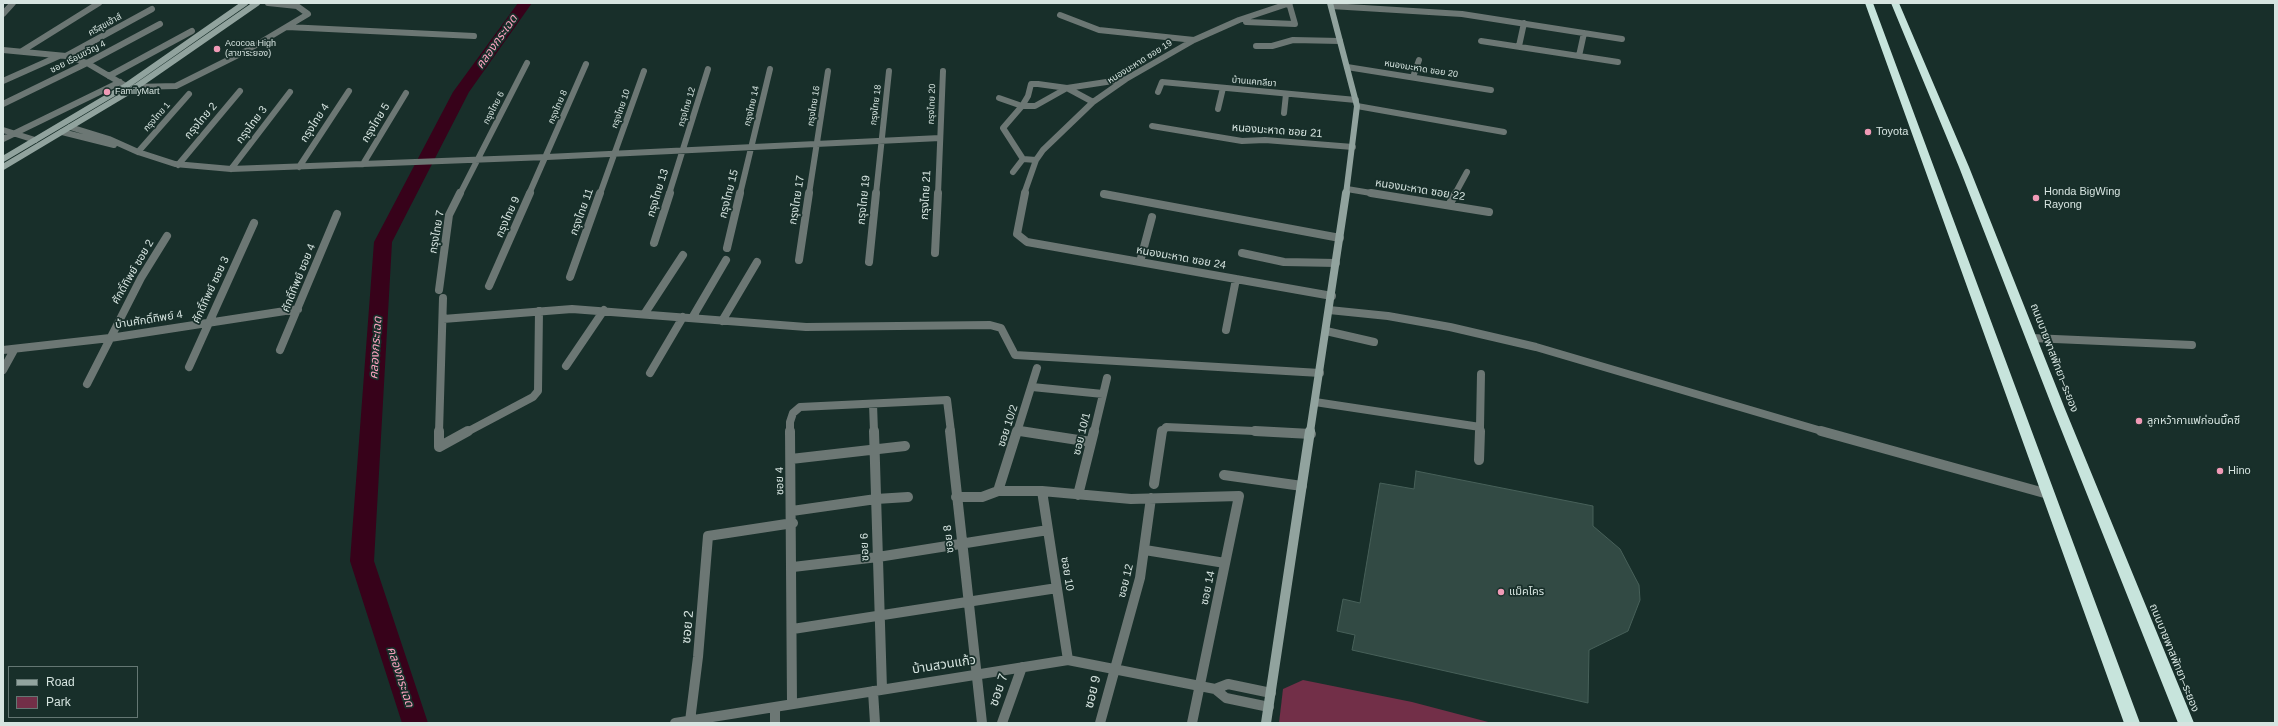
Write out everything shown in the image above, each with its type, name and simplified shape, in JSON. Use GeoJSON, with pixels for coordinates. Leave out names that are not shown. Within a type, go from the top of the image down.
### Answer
{"type":"FeatureCollection","features":[{"type":"Feature","properties":{"kind":"highway"},"geometry":{"type":"LineString","coordinates":[[1869,3],[2132,723]]}},
{"type":"Feature","properties":{"kind":"highway","name":"ถนนบายพาสพัทยา–ระยอง"},"geometry":{"type":"LineString","coordinates":[[1895,3],[1964,167],[2186,723]]}},
{"type":"Feature","properties":{"kind":"street"},"geometry":{"type":"LineString","coordinates":[[3,14],[13,3]]}},
{"type":"Feature","properties":{"kind":"street"},"geometry":{"type":"LineString","coordinates":[[22,51],[99,3]]}},
{"type":"Feature","properties":{"kind":"street"},"geometry":{"type":"LineString","coordinates":[[3,159],[126,86],[245,3]]}},
{"type":"Feature","properties":{"kind":"street"},"geometry":{"type":"LineString","coordinates":[[3,167],[135,88],[257,3]]}},
{"type":"Feature","properties":{"kind":"street"},"geometry":{"type":"LineString","coordinates":[[135,88],[176,86],[197,77],[308,14],[297,6],[268,3]]}},
{"type":"Feature","properties":{"kind":"street"},"geometry":{"type":"LineString","coordinates":[[1246,22],[1295,24],[1290,3]]}},
{"type":"Feature","properties":{"kind":"street","name":"หนองมะหาด ซอย 19"},"geometry":{"type":"LineString","coordinates":[[1026,242],[1017,234],[1024,191],[1036,160],[1043,150],[1093,102],[1126,79],[1194,40],[1239,20],[1290,3]]}},
{"type":"Feature","properties":{"kind":"street"},"geometry":{"type":"LineString","coordinates":[[1356,3],[1415,6]]}},
{"type":"Feature","properties":{"kind":"street"},"geometry":{"type":"LineString","coordinates":[[1266,723],[1332,296],[1353,147],[1356,103],[1330,5],[1458,13],[1622,39]]}},
{"type":"Feature","properties":{"kind":"street","name":"ศรีสุขเฮ้าส์"},"geometry":{"type":"LineString","coordinates":[[3,81],[63,56],[152,9]]}},
{"type":"Feature","properties":{"kind":"street"},"geometry":{"type":"LineString","coordinates":[[1060,15],[1099,30],[1194,40]]}},
{"type":"Feature","properties":{"kind":"street"},"geometry":{"type":"LineString","coordinates":[[1519,46],[1524,23]]}},
{"type":"Feature","properties":{"kind":"street","name":"ซอย เรือนขวัญ 4"},"geometry":{"type":"LineString","coordinates":[[3,104],[87,63],[160,24]]}},
{"type":"Feature","properties":{"kind":"street"},"geometry":{"type":"LineString","coordinates":[[287,27],[474,36]]}},
{"type":"Feature","properties":{"kind":"street"},"geometry":{"type":"LineString","coordinates":[[109,76],[192,31]]}},
{"type":"Feature","properties":{"kind":"street"},"geometry":{"type":"LineString","coordinates":[[1579,56],[1584,33]]}},
{"type":"Feature","properties":{"kind":"street"},"geometry":{"type":"LineString","coordinates":[[1256,46],[1272,46],[1293,40],[1340,41]]}},
{"type":"Feature","properties":{"kind":"street"},"geometry":{"type":"LineString","coordinates":[[1481,41],[1618,62]]}},
{"type":"Feature","properties":{"kind":"street"},"geometry":{"type":"LineString","coordinates":[[3,50],[63,56],[87,63],[126,86]]}},
{"type":"Feature","properties":{"kind":"street"},"geometry":{"type":"LineString","coordinates":[[1413,77],[1419,60]]}},
{"type":"Feature","properties":{"kind":"street","name":"กรุงไทย 6"},"geometry":{"type":"LineString","coordinates":[[477,160],[527,63]]}},
{"type":"Feature","properties":{"kind":"street","name":"กรุงไทย 8"},"geometry":{"type":"LineString","coordinates":[[547,157],[586,64]]}},
{"type":"Feature","properties":{"kind":"street","name":"หนองมะหาด ซอย 20"},"geometry":{"type":"LineString","coordinates":[[1347,67],[1491,90]]}},
{"type":"Feature","properties":{"kind":"street","name":"กรุงไทย 12"},"geometry":{"type":"LineString","coordinates":[[683,150],[708,69]]}},
{"type":"Feature","properties":{"kind":"street","name":"กรุงไทย 14"},"geometry":{"type":"LineString","coordinates":[[752,147],[770,69]]}},
{"type":"Feature","properties":{"kind":"street","name":"กรุงไทย 10"},"geometry":{"type":"LineString","coordinates":[[616,154],[644,71]]}},
{"type":"Feature","properties":{"kind":"street","name":"กรุงไทย 16"},"geometry":{"type":"LineString","coordinates":[[817,144],[828,71]]}},
{"type":"Feature","properties":{"kind":"street","name":"กรุงไทย 18"},"geometry":{"type":"LineString","coordinates":[[881,141],[889,71]]}},
{"type":"Feature","properties":{"kind":"street","name":"กรุงไทย 20"},"geometry":{"type":"LineString","coordinates":[[940,138],[943,71]]}},
{"type":"Feature","properties":{"kind":"street"},"geometry":{"type":"LineString","coordinates":[[1023,159],[1018,149],[1003,128],[1022,106],[1028,96],[1031,84],[1067,88],[1126,79]]}},
{"type":"Feature","properties":{"kind":"street"},"geometry":{"type":"LineString","coordinates":[[3,139],[12,133],[120,82]]}},
{"type":"Feature","properties":{"kind":"street","name":"บ้านแคทลียา"},"geometry":{"type":"LineString","coordinates":[[1158,92],[1162,82],[1286,94],[1356,103],[1504,132]]}},
{"type":"Feature","properties":{"kind":"street"},"geometry":{"type":"LineString","coordinates":[[1067,88],[1093,102]]}},
{"type":"Feature","properties":{"kind":"street"},"geometry":{"type":"LineString","coordinates":[[999,98],[1022,106],[1035,106],[1067,88]]}},
{"type":"Feature","properties":{"kind":"street"},"geometry":{"type":"LineString","coordinates":[[1218,109],[1224,88]]}},
{"type":"Feature","properties":{"kind":"street","name":"กรุงไทย 2"},"geometry":{"type":"LineString","coordinates":[[178,164],[240,91]]}},
{"type":"Feature","properties":{"kind":"street","name":"กรุงไทย 4"},"geometry":{"type":"LineString","coordinates":[[299,167],[349,91]]}},
{"type":"Feature","properties":{"kind":"street","name":"กรุงไทย 3"},"geometry":{"type":"LineString","coordinates":[[231,170],[290,92]]}},
{"type":"Feature","properties":{"kind":"street","name":"กรุงไทย 5"},"geometry":{"type":"LineString","coordinates":[[363,164],[406,93]]}},
{"type":"Feature","properties":{"kind":"street","name":"กรุงไทย 1"},"geometry":{"type":"LineString","coordinates":[[138,152],[190,94]]}},
{"type":"Feature","properties":{"kind":"street"},"geometry":{"type":"LineString","coordinates":[[1284,113],[1286,94]]}},
{"type":"Feature","properties":{"kind":"street","name":"หนองมะหาด ซอย 21"},"geometry":{"type":"LineString","coordinates":[[1152,126],[1242,141],[1265,140],[1353,147]]}},
{"type":"Feature","properties":{"kind":"street"},"geometry":{"type":"LineString","coordinates":[[70,127],[109,139],[138,152],[178,164],[231,170],[616,154],[940,138]]}},
{"type":"Feature","properties":{"kind":"street"},"geometry":{"type":"LineString","coordinates":[[3,130],[35,140]]}},
{"type":"Feature","properties":{"kind":"street"},"geometry":{"type":"LineString","coordinates":[[62,132],[126,147]]}},
{"type":"Feature","properties":{"kind":"street","name":"กรุงไทย 21"},"geometry":{"type":"LineString","coordinates":[[935,253],[940,138]]}},
{"type":"Feature","properties":{"kind":"street","name":"กรุงไทย 19"},"geometry":{"type":"LineString","coordinates":[[869,262],[881,141]]}},
{"type":"Feature","properties":{"kind":"street","name":"กรุงไทย 17"},"geometry":{"type":"LineString","coordinates":[[799,260],[817,144]]}},
{"type":"Feature","properties":{"kind":"street","name":"กรุงไทย 15"},"geometry":{"type":"LineString","coordinates":[[726,248],[752,147]]}},
{"type":"Feature","properties":{"kind":"street","name":"กรุงไทย 13"},"geometry":{"type":"LineString","coordinates":[[654,243],[683,150]]}},
{"type":"Feature","properties":{"kind":"street","name":"กรุงไทย 11"},"geometry":{"type":"LineString","coordinates":[[570,278],[616,154]]}},
{"type":"Feature","properties":{"kind":"street","name":"กรุงไทย 9"},"geometry":{"type":"LineString","coordinates":[[489,286],[547,157]]}},
{"type":"Feature","properties":{"kind":"street"},"geometry":{"type":"LineString","coordinates":[[1023,159],[1036,160]]}},
{"type":"Feature","properties":{"kind":"street"},"geometry":{"type":"LineString","coordinates":[[1012,172],[1023,159]]}},
{"type":"Feature","properties":{"kind":"street","name":"กรุงไทย 7"},"geometry":{"type":"LineString","coordinates":[[477,160],[449,215],[441,294],[443,319],[439,447],[533,397],[538,391],[539,311]]}},
{"type":"Feature","properties":{"kind":"street"},"geometry":{"type":"LineString","coordinates":[[1449,205],[1467,172]]}},
{"type":"Feature","properties":{"kind":"street","name":"หนองมะหาด ซอย 22"},"geometry":{"type":"LineString","coordinates":[[1347,189],[1489,212]]}},
{"type":"Feature","properties":{"kind":"street"},"geometry":{"type":"LineString","coordinates":[[1104,194],[1340,238]]}},
{"type":"Feature","properties":{"kind":"street","name":"ศักดิ์ทิพย์ ซอย 4"},"geometry":{"type":"LineString","coordinates":[[280,350],[337,214]]}},
{"type":"Feature","properties":{"kind":"street"},"geometry":{"type":"LineString","coordinates":[[1140,262],[1152,217]]}},
{"type":"Feature","properties":{"kind":"street","name":"ศักดิ์ทิพย์ ซอย 3"},"geometry":{"type":"LineString","coordinates":[[190,367],[208,322],[254,223]]}},
{"type":"Feature","properties":{"kind":"street","name":"ศักดิ์ทิพย์ ซอย 2"},"geometry":{"type":"LineString","coordinates":[[87,384],[141,278],[167,236]]}},
{"type":"Feature","properties":{"kind":"street","name":"หนองมะหาด ซอย 24"},"geometry":{"type":"LineString","coordinates":[[1026,242],[1332,296]]}},
{"type":"Feature","properties":{"kind":"street"},"geometry":{"type":"LineString","coordinates":[[1242,252],[1284,262],[1336,262]]}},
{"type":"Feature","properties":{"kind":"street"},"geometry":{"type":"LineString","coordinates":[[645,313],[683,256]]}},
{"type":"Feature","properties":{"kind":"street"},"geometry":{"type":"LineString","coordinates":[[692,318],[726,260]]}},
{"type":"Feature","properties":{"kind":"street"},"geometry":{"type":"LineString","coordinates":[[722,321],[757,262]]}},
{"type":"Feature","properties":{"kind":"street"},"geometry":{"type":"LineString","coordinates":[[1226,330],[1236,279]]}},
{"type":"Feature","properties":{"kind":"street","name":"บ้านศักดิ์ทิพย์ 4"},"geometry":{"type":"LineString","coordinates":[[3,350],[14,350],[110,338],[298,309]]}},
{"type":"Feature","properties":{"kind":"street"},"geometry":{"type":"LineString","coordinates":[[443,319],[572,309],[645,313],[722,321],[806,327],[990,325],[1001,328],[1015,354],[1320,373]]}},
{"type":"Feature","properties":{"kind":"street"},"geometry":{"type":"LineString","coordinates":[[566,366],[604,310]]}},
{"type":"Feature","properties":{"kind":"street"},"geometry":{"type":"LineString","coordinates":[[1329,310],[1388,316],[1450,326],[1536,347],[1898,454],[2048,494]]}},
{"type":"Feature","properties":{"kind":"street"},"geometry":{"type":"LineString","coordinates":[[650,373],[684,317]]}},
{"type":"Feature","properties":{"kind":"street"},"geometry":{"type":"LineString","coordinates":[[1326,331],[1374,342]]}},
{"type":"Feature","properties":{"kind":"street"},"geometry":{"type":"LineString","coordinates":[[2032,338],[2192,345]]}},
{"type":"Feature","properties":{"kind":"street"},"geometry":{"type":"LineString","coordinates":[[3,370],[14,350]]}},
{"type":"Feature","properties":{"kind":"street","name":"ซอย 10/2"},"geometry":{"type":"LineString","coordinates":[[998,491],[1037,368]]}},
{"type":"Feature","properties":{"kind":"street"},"geometry":{"type":"LineString","coordinates":[[1479,460],[1481,374]]}},
{"type":"Feature","properties":{"kind":"street","name":"ซอย 10/1"},"geometry":{"type":"LineString","coordinates":[[1078,495],[1092,442],[1106,378]]}},
{"type":"Feature","properties":{"kind":"street"},"geometry":{"type":"LineString","coordinates":[[1032,387],[1103,394]]}},
{"type":"Feature","properties":{"kind":"street","name":"ซอย 4"},"geometry":{"type":"LineString","coordinates":[[792,704],[793,567],[791,417],[796,410],[807,406],[947,400]]}},
{"type":"Feature","properties":{"kind":"street","name":"ซอย 8"},"geometry":{"type":"LineString","coordinates":[[947,400],[956,497],[976,674]]}},
{"type":"Feature","properties":{"kind":"street"},"geometry":{"type":"LineString","coordinates":[[1315,402],[1480,427]]}},
{"type":"Feature","properties":{"kind":"street","name":"ซอย 6"},"geometry":{"type":"LineString","coordinates":[[873,404],[880,615],[878,690],[875,723]]}},
{"type":"Feature","properties":{"kind":"street"},"geometry":{"type":"LineString","coordinates":[[1154,484],[1162,430],[1166,427],[1311,434]]}},
{"type":"Feature","properties":{"kind":"street"},"geometry":{"type":"LineString","coordinates":[[1018,431],[1092,442]]}},
{"type":"Feature","properties":{"kind":"street"},"geometry":{"type":"LineString","coordinates":[[791,459],[874,448],[905,446]]}},
{"type":"Feature","properties":{"kind":"street"},"geometry":{"type":"LineString","coordinates":[[1224,475],[1302,486]]}},
{"type":"Feature","properties":{"kind":"street"},"geometry":{"type":"LineString","coordinates":[[956,497],[982,497],[998,491],[1042,491],[1078,495],[1151,498]]}},
{"type":"Feature","properties":{"kind":"street","name":"ซอย 10"},"geometry":{"type":"LineString","coordinates":[[1042,491],[1068,660]]}},
{"type":"Feature","properties":{"kind":"street","name":"ซอย 14"},"geometry":{"type":"LineString","coordinates":[[1151,498],[1239,496],[1192,723]]}},
{"type":"Feature","properties":{"kind":"street"},"geometry":{"type":"LineString","coordinates":[[792,511],[876,499],[908,498]]}},
{"type":"Feature","properties":{"kind":"street","name":"ซอย 12"},"geometry":{"type":"LineString","coordinates":[[1114,668],[1140,578],[1151,498]]}},
{"type":"Feature","properties":{"kind":"street","name":"ซอย 2"},"geometry":{"type":"LineString","coordinates":[[690,721],[698,657],[708,536],[792,523]]}},
{"type":"Feature","properties":{"kind":"street"},"geometry":{"type":"LineString","coordinates":[[793,567],[878,557],[1048,530]]}},
{"type":"Feature","properties":{"kind":"street"},"geometry":{"type":"LineString","coordinates":[[1145,550],[1225,563]]}},
{"type":"Feature","properties":{"kind":"street"},"geometry":{"type":"LineString","coordinates":[[793,629],[1057,588]]}},
{"type":"Feature","properties":{"kind":"street","name":"บ้านสวนแก้ว"},"geometry":{"type":"LineString","coordinates":[[675,723],[1068,660],[1215,689],[1226,698],[1269,707]]}},
{"type":"Feature","properties":{"kind":"street","name":"ซอย 7"},"geometry":{"type":"LineString","coordinates":[[1002,723],[1022,667]]}},
{"type":"Feature","properties":{"kind":"street","name":"ซอย 9"},"geometry":{"type":"LineString","coordinates":[[1100,723],[1114,668]]}},
{"type":"Feature","properties":{"kind":"street","name":"ซอย 7"},"geometry":{"type":"LineString","coordinates":[[976,674],[982,723]]}},
{"type":"Feature","properties":{"kind":"street","name":"บ้านสวนแก้ว"},"geometry":{"type":"LineString","coordinates":[[1215,689],[1228,684],[1271,693]]}},
{"type":"Feature","properties":{"kind":"street"},"geometry":{"type":"LineString","coordinates":[[774,723],[775,707]]}},
{"type":"Feature","properties":{"kind":"green space"},"geometry":{"type":"Polygon","coordinates":[[[1303,680],[1412,702],[1492,723],[1279,723],[1283,689],[1303,680]]]}},
{"type":"Feature","properties":{"kind":"building","name":"แม็คโคร"},"geometry":{"type":"Polygon","coordinates":[[[1416,471],[1593,506],[1593,526],[1620,549],[1639,585],[1640,600],[1628,631],[1589,650],[1588,703],[1352,650],[1355,635],[1337,631],[1343,599],[1360,603],[1380,483],[1414,489],[1416,471]]]}},
{"type":"Feature","properties":{"kind":"waterway","name":"คลองกระเฉด"},"geometry":{"type":"LineString","coordinates":[[415,723],[362,561],[383,242],[461,92],[525,3]]}},
{"type":"Feature","properties":{"kind":"place","name":"Acocoa High (สาขาระยอง)"},"geometry":{"type":"Point","coordinates":[217,49]}},
{"type":"Feature","properties":{"kind":"place","name":"FamilyMart"},"geometry":{"type":"Point","coordinates":[107,92]}},
{"type":"Feature","properties":{"kind":"place","name":"Toyota"},"geometry":{"type":"Point","coordinates":[1868,132]}},
{"type":"Feature","properties":{"kind":"place","name":"Honda BigWing Rayong"},"geometry":{"type":"Point","coordinates":[2036,198]}},
{"type":"Feature","properties":{"kind":"place","name":"ลูกหว้ากาแฟก่อนบิ๊คซี"},"geometry":{"type":"Point","coordinates":[2139,421]}},
{"type":"Feature","properties":{"kind":"place","name":"Hino"},"geometry":{"type":"Point","coordinates":[2220,471]}},
{"type":"Feature","properties":{"kind":"place","name":"แม็คโคร"},"geometry":{"type":"Point","coordinates":[1501,592]}}]}
